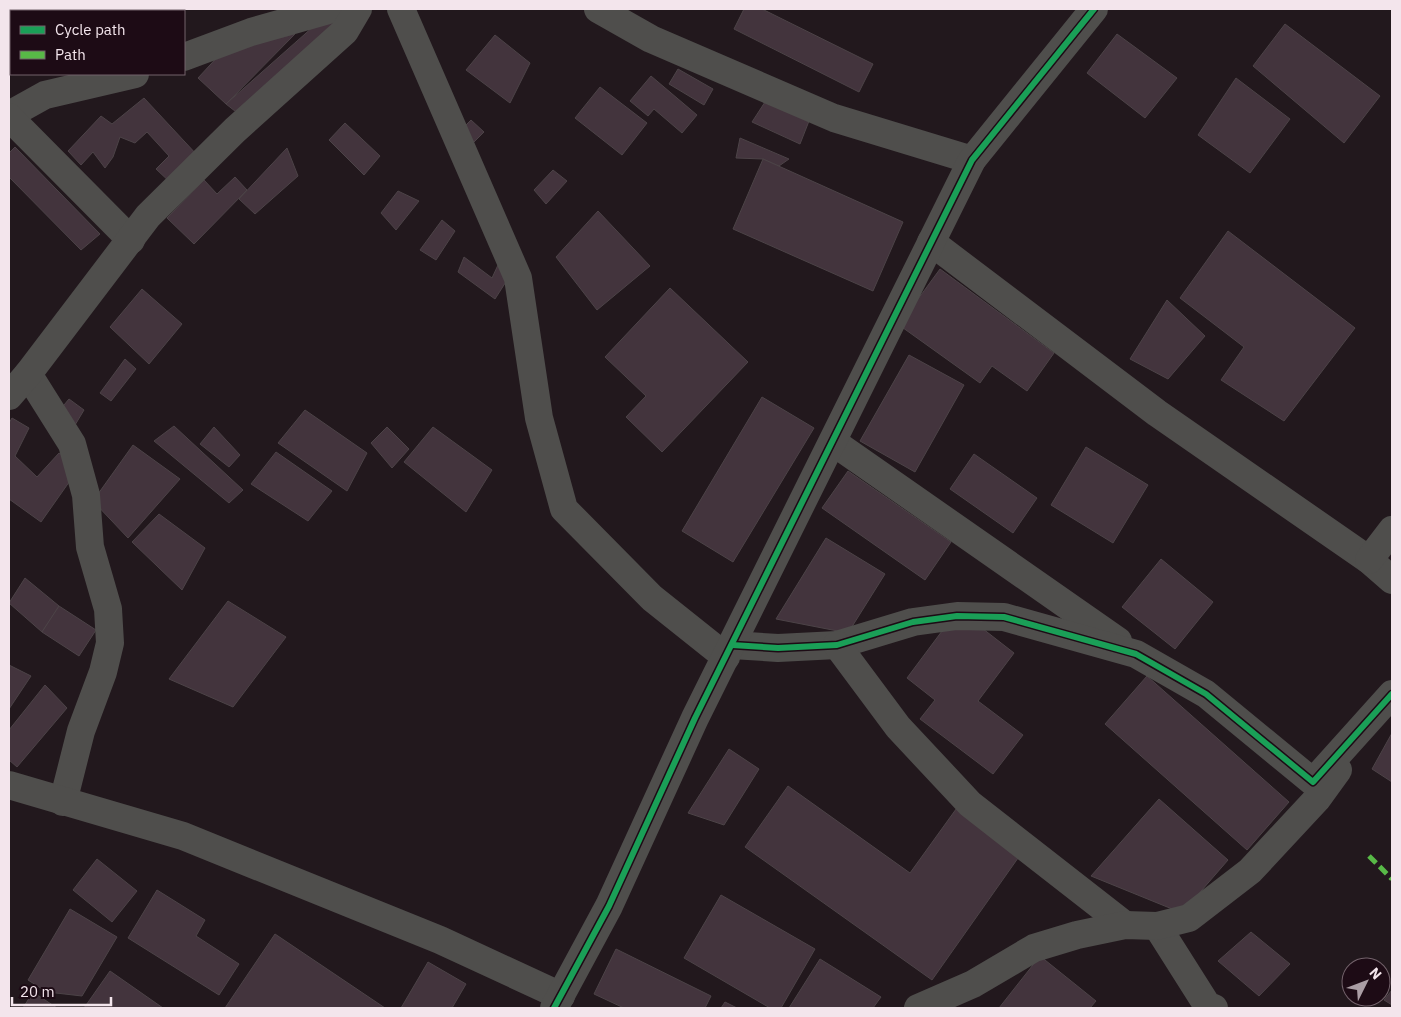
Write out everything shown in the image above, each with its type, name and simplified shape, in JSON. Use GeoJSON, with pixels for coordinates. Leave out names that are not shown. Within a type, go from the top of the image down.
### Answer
{"type":"FeatureCollection","features":[{"type":"Feature","properties":{"kind":"street"},"geometry":{"type":"LineString","coordinates":[[185,57],[251,32],[332,9]]}},
{"type":"Feature","properties":{"kind":"street"},"geometry":{"type":"LineString","coordinates":[[9,396],[28,374],[148,216],[228,137],[345,31],[358,9]]}},
{"type":"Feature","properties":{"kind":"street"},"geometry":{"type":"LineString","coordinates":[[401,9],[518,278],[539,418],[564,509],[652,598],[729,651],[836,645],[913,622],[957,616],[1004,617],[1136,654],[1206,694],[1313,782],[1392,695]]}},
{"type":"Feature","properties":{"kind":"street"},"geometry":{"type":"LineString","coordinates":[[598,9],[651,39],[834,118],[972,160]]}},
{"type":"Feature","properties":{"kind":"street"},"geometry":{"type":"LineString","coordinates":[[9,785],[183,836],[440,940],[558,1002],[609,906],[729,651],[972,160],[1094,9]]}},
{"type":"Feature","properties":{"kind":"street"},"geometry":{"type":"LineString","coordinates":[[130,75],[44,95],[9,116],[131,240]]}},
{"type":"Feature","properties":{"kind":"street"},"geometry":{"type":"LineString","coordinates":[[931,242],[1157,413],[1369,560],[1392,580]]}},
{"type":"Feature","properties":{"kind":"street"},"geometry":{"type":"LineString","coordinates":[[28,374],[72,444],[86,495],[90,547],[108,609],[110,643],[103,672],[81,731],[63,802]]}},
{"type":"Feature","properties":{"kind":"street"},"geometry":{"type":"LineString","coordinates":[[833,442],[1136,654],[1317,799]]}},
{"type":"Feature","properties":{"kind":"street"},"geometry":{"type":"LineString","coordinates":[[1369,560],[1392,530]]}},
{"type":"Feature","properties":{"kind":"street"},"geometry":{"type":"LineString","coordinates":[[836,645],[898,727],[970,804],[1125,925]]}},
{"type":"Feature","properties":{"kind":"street"},"geometry":{"type":"LineString","coordinates":[[918,1008],[973,984],[1034,948],[1077,935],[1125,925],[1157,926],[1189,918],[1250,870],[1317,799],[1392,695]]}},
{"type":"Feature","properties":{"kind":"street"},"geometry":{"type":"LineString","coordinates":[[1157,926],[1207,1005],[1214,1008]]}},
{"type":"Feature","properties":{"kind":"building"},"geometry":{"type":"Polygon","coordinates":[[[744,9],[762,9],[873,64],[859,92],[734,29],[744,9]]]}},
{"type":"Feature","properties":{"kind":"building"},"geometry":{"type":"Polygon","coordinates":[[[331,20],[338,26],[240,115],[226,104],[314,26],[331,20]]]}},
{"type":"Feature","properties":{"kind":"building"},"geometry":{"type":"Polygon","coordinates":[[[1285,24],[1380,96],[1344,143],[1253,66],[1285,24]]]}},
{"type":"Feature","properties":{"kind":"building"},"geometry":{"type":"Polygon","coordinates":[[[295,34],[226,104],[198,78],[223,51],[295,34]]]}},
{"type":"Feature","properties":{"kind":"building"},"geometry":{"type":"Polygon","coordinates":[[[1117,34],[1177,78],[1145,118],[1087,73],[1117,34]]]}},
{"type":"Feature","properties":{"kind":"building"},"geometry":{"type":"Polygon","coordinates":[[[495,35],[530,63],[510,103],[466,70],[495,35]]]}},
{"type":"Feature","properties":{"kind":"building"},"geometry":{"type":"Polygon","coordinates":[[[678,69],[713,89],[704,105],[669,84],[678,69]]]}},
{"type":"Feature","properties":{"kind":"building"},"geometry":{"type":"Polygon","coordinates":[[[651,76],[697,115],[682,133],[654,109],[648,116],[630,101],[651,76]]]}},
{"type":"Feature","properties":{"kind":"building"},"geometry":{"type":"Polygon","coordinates":[[[1236,78],[1290,119],[1250,173],[1198,135],[1236,78]]]}},
{"type":"Feature","properties":{"kind":"building"},"geometry":{"type":"Polygon","coordinates":[[[600,87],[647,123],[622,155],[575,118],[600,87]]]}},
{"type":"Feature","properties":{"kind":"building"},"geometry":{"type":"Polygon","coordinates":[[[144,98],[198,156],[172,184],[156,169],[169,156],[147,132],[135,143],[120,137],[113,157],[105,168],[93,152],[81,165],[68,151],[101,116],[112,124],[144,98]]]}},
{"type":"Feature","properties":{"kind":"building"},"geometry":{"type":"Polygon","coordinates":[[[765,102],[809,121],[800,144],[752,122],[765,102]]]}},
{"type":"Feature","properties":{"kind":"building"},"geometry":{"type":"Polygon","coordinates":[[[471,120],[484,132],[469,147],[461,130],[471,120]]]}},
{"type":"Feature","properties":{"kind":"building"},"geometry":{"type":"Polygon","coordinates":[[[345,123],[380,156],[364,175],[329,140],[345,123]]]}},
{"type":"Feature","properties":{"kind":"building"},"geometry":{"type":"Polygon","coordinates":[[[740,138],[789,159],[779,166],[763,159],[736,158],[740,138]]]}},
{"type":"Feature","properties":{"kind":"building"},"geometry":{"type":"Polygon","coordinates":[[[15,147],[100,234],[81,250],[9,177],[9,153],[15,147]]]}},
{"type":"Feature","properties":{"kind":"building"},"geometry":{"type":"Polygon","coordinates":[[[287,148],[298,176],[255,214],[239,199],[287,148]]]}},
{"type":"Feature","properties":{"kind":"building"},"geometry":{"type":"Polygon","coordinates":[[[763,159],[903,222],[873,291],[733,229],[763,159]]]}},
{"type":"Feature","properties":{"kind":"building"},"geometry":{"type":"Polygon","coordinates":[[[553,170],[567,181],[546,204],[534,190],[553,170]]]}},
{"type":"Feature","properties":{"kind":"building"},"geometry":{"type":"Polygon","coordinates":[[[235,177],[247,190],[194,244],[167,218],[204,180],[217,194],[235,177]]]}},
{"type":"Feature","properties":{"kind":"building"},"geometry":{"type":"Polygon","coordinates":[[[398,191],[419,201],[396,230],[381,213],[398,191]]]}},
{"type":"Feature","properties":{"kind":"building"},"geometry":{"type":"Polygon","coordinates":[[[598,211],[650,266],[597,310],[556,257],[598,211]]]}},
{"type":"Feature","properties":{"kind":"building"},"geometry":{"type":"Polygon","coordinates":[[[442,220],[455,231],[436,260],[420,250],[442,220]]]}},
{"type":"Feature","properties":{"kind":"building"},"geometry":{"type":"Polygon","coordinates":[[[1228,231],[1355,328],[1284,421],[1221,380],[1244,347],[1180,298],[1228,231]]]}},
{"type":"Feature","properties":{"kind":"building"},"geometry":{"type":"Polygon","coordinates":[[[464,257],[492,278],[498,265],[509,277],[495,299],[458,272],[464,257]]]}},
{"type":"Feature","properties":{"kind":"building"},"geometry":{"type":"Polygon","coordinates":[[[940,269],[1054,353],[1027,391],[992,366],[980,383],[899,325],[940,269]]]}},
{"type":"Feature","properties":{"kind":"building"},"geometry":{"type":"Polygon","coordinates":[[[670,288],[748,362],[662,452],[626,417],[646,396],[605,357],[670,288]]]}},
{"type":"Feature","properties":{"kind":"building"},"geometry":{"type":"Polygon","coordinates":[[[142,289],[182,324],[149,364],[110,327],[142,289]]]}},
{"type":"Feature","properties":{"kind":"building"},"geometry":{"type":"Polygon","coordinates":[[[1167,300],[1205,336],[1168,379],[1130,359],[1167,300]]]}},
{"type":"Feature","properties":{"kind":"building"},"geometry":{"type":"Polygon","coordinates":[[[909,355],[964,385],[915,472],[860,441],[909,355]]]}},
{"type":"Feature","properties":{"kind":"building"},"geometry":{"type":"Polygon","coordinates":[[[125,359],[136,369],[111,401],[100,393],[125,359]]]}},
{"type":"Feature","properties":{"kind":"building"},"geometry":{"type":"Polygon","coordinates":[[[762,397],[814,428],[733,562],[682,531],[762,397]]]}},
{"type":"Feature","properties":{"kind":"building"},"geometry":{"type":"Polygon","coordinates":[[[69,399],[84,410],[72,430],[59,411],[69,399]]]}},
{"type":"Feature","properties":{"kind":"building"},"geometry":{"type":"Polygon","coordinates":[[[305,410],[367,453],[347,491],[278,443],[305,410]]]}},
{"type":"Feature","properties":{"kind":"building"},"geometry":{"type":"Polygon","coordinates":[[[12,418],[29,428],[15,456],[37,477],[59,453],[79,468],[41,522],[9,499],[9,423],[12,418]]]}},
{"type":"Feature","properties":{"kind":"building"},"geometry":{"type":"Polygon","coordinates":[[[174,426],[243,490],[229,503],[154,441],[174,426]]]}},
{"type":"Feature","properties":{"kind":"building"},"geometry":{"type":"Polygon","coordinates":[[[214,427],[240,455],[229,467],[200,444],[214,427]]]}},
{"type":"Feature","properties":{"kind":"building"},"geometry":{"type":"Polygon","coordinates":[[[387,427],[409,449],[392,468],[371,443],[387,427]]]}},
{"type":"Feature","properties":{"kind":"building"},"geometry":{"type":"Polygon","coordinates":[[[433,427],[492,470],[466,512],[404,462],[433,427]]]}},
{"type":"Feature","properties":{"kind":"building"},"geometry":{"type":"Polygon","coordinates":[[[133,445],[180,479],[128,538],[93,501],[133,445]]]}},
{"type":"Feature","properties":{"kind":"building"},"geometry":{"type":"Polygon","coordinates":[[[1086,447],[1148,485],[1113,543],[1051,505],[1086,447]]]}},
{"type":"Feature","properties":{"kind":"building"},"geometry":{"type":"Polygon","coordinates":[[[276,452],[332,491],[308,521],[251,484],[276,452]]]}},
{"type":"Feature","properties":{"kind":"building"},"geometry":{"type":"Polygon","coordinates":[[[974,454],[1037,498],[1013,533],[950,489],[974,454]]]}},
{"type":"Feature","properties":{"kind":"building"},"geometry":{"type":"Polygon","coordinates":[[[848,471],[951,542],[925,580],[822,508],[848,471]]]}},
{"type":"Feature","properties":{"kind":"building"},"geometry":{"type":"Polygon","coordinates":[[[159,514],[205,548],[182,590],[132,542],[159,514]]]}},
{"type":"Feature","properties":{"kind":"building"},"geometry":{"type":"Polygon","coordinates":[[[826,538],[885,574],[848,633],[776,619],[826,538]]]}},
{"type":"Feature","properties":{"kind":"building"},"geometry":{"type":"Polygon","coordinates":[[[1161,559],[1213,602],[1175,649],[1122,607],[1161,559]]]}},
{"type":"Feature","properties":{"kind":"building"},"geometry":{"type":"Polygon","coordinates":[[[25,578],[59,606],[42,632],[9,603],[25,578]]]}},
{"type":"Feature","properties":{"kind":"building"},"geometry":{"type":"Polygon","coordinates":[[[228,601],[286,637],[233,707],[169,679],[228,601]]]}},
{"type":"Feature","properties":{"kind":"building"},"geometry":{"type":"Polygon","coordinates":[[[59,606],[96,630],[79,656],[42,632],[59,606]]]}},
{"type":"Feature","properties":{"kind":"building"},"geometry":{"type":"Polygon","coordinates":[[[978,625],[1014,653],[978,701],[1023,735],[993,774],[920,719],[935,700],[907,678],[945,627],[978,625]]]}},
{"type":"Feature","properties":{"kind":"building"},"geometry":{"type":"Polygon","coordinates":[[[9,665],[31,676],[9,709],[9,665]]]}},
{"type":"Feature","properties":{"kind":"building"},"geometry":{"type":"Polygon","coordinates":[[[1147,676],[1289,802],[1247,850],[1105,724],[1147,676]]]}},
{"type":"Feature","properties":{"kind":"building"},"geometry":{"type":"Polygon","coordinates":[[[45,685],[67,708],[17,767],[9,760],[9,730],[45,685]]]}},
{"type":"Feature","properties":{"kind":"building"},"geometry":{"type":"Polygon","coordinates":[[[1392,733],[1392,782],[1372,769],[1392,733]]]}},
{"type":"Feature","properties":{"kind":"building"},"geometry":{"type":"Polygon","coordinates":[[[729,749],[759,769],[724,825],[688,813],[729,749]]]}},
{"type":"Feature","properties":{"kind":"building"},"geometry":{"type":"Polygon","coordinates":[[[788,786],[910,873],[959,805],[1023,851],[932,980],[745,847],[788,786]]]}},
{"type":"Feature","properties":{"kind":"building"},"geometry":{"type":"Polygon","coordinates":[[[1159,799],[1228,860],[1182,913],[1091,876],[1159,799]]]}},
{"type":"Feature","properties":{"kind":"building"},"geometry":{"type":"Polygon","coordinates":[[[97,859],[137,891],[112,922],[73,890],[97,859]]]}},
{"type":"Feature","properties":{"kind":"building"},"geometry":{"type":"Polygon","coordinates":[[[157,890],[205,920],[196,936],[239,964],[219,995],[128,938],[157,890]]]}},
{"type":"Feature","properties":{"kind":"building"},"geometry":{"type":"Polygon","coordinates":[[[721,895],[815,949],[781,1008],[770,1008],[684,958],[721,895]]]}},
{"type":"Feature","properties":{"kind":"building"},"geometry":{"type":"Polygon","coordinates":[[[70,909],[117,937],[82,996],[47,992],[28,980],[70,909]]]}},
{"type":"Feature","properties":{"kind":"building"},"geometry":{"type":"Polygon","coordinates":[[[1251,932],[1290,964],[1259,996],[1218,961],[1251,932]]]}},
{"type":"Feature","properties":{"kind":"building"},"geometry":{"type":"Polygon","coordinates":[[[275,934],[385,1008],[225,1008],[275,934]]]}},
{"type":"Feature","properties":{"kind":"building"},"geometry":{"type":"Polygon","coordinates":[[[616,949],[711,996],[705,1008],[624,1008],[594,994],[616,949]]]}},
{"type":"Feature","properties":{"kind":"building"},"geometry":{"type":"Polygon","coordinates":[[[1040,956],[1096,1001],[1090,1008],[999,1008],[1040,956]]]}},
{"type":"Feature","properties":{"kind":"building"},"geometry":{"type":"Polygon","coordinates":[[[820,959],[881,997],[873,1008],[789,1008],[820,959]]]}},
{"type":"Feature","properties":{"kind":"building"},"geometry":{"type":"Polygon","coordinates":[[[428,962],[466,984],[452,1008],[401,1008],[428,962]]]}},
{"type":"Feature","properties":{"kind":"building"},"geometry":{"type":"Polygon","coordinates":[[[110,971],[163,1008],[84,1008],[110,971]]]}},
{"type":"Feature","properties":{"kind":"building"},"geometry":{"type":"Polygon","coordinates":[[[33,992],[57,1008],[23,1008],[33,992]]]}},
{"type":"Feature","properties":{"kind":"building"},"geometry":{"type":"Polygon","coordinates":[[[725,1002],[737,1008],[721,1008],[725,1002]]]}},
{"type":"Feature","properties":{"kind":"marked path"},"geometry":{"type":"LineString","coordinates":[[1369,856],[1392,879]]}},
{"type":"Feature","properties":{"kind":"cycle path"},"geometry":{"type":"LineString","coordinates":[[554,1008],[609,906],[695,718],[972,160],[1094,9]]}},
{"type":"Feature","properties":{"kind":"cycle path"},"geometry":{"type":"LineString","coordinates":[[732,645],[778,648],[837,645],[913,622],[957,616],[1004,617],[1136,654],[1206,694],[1313,782],[1392,694]]}}]}
